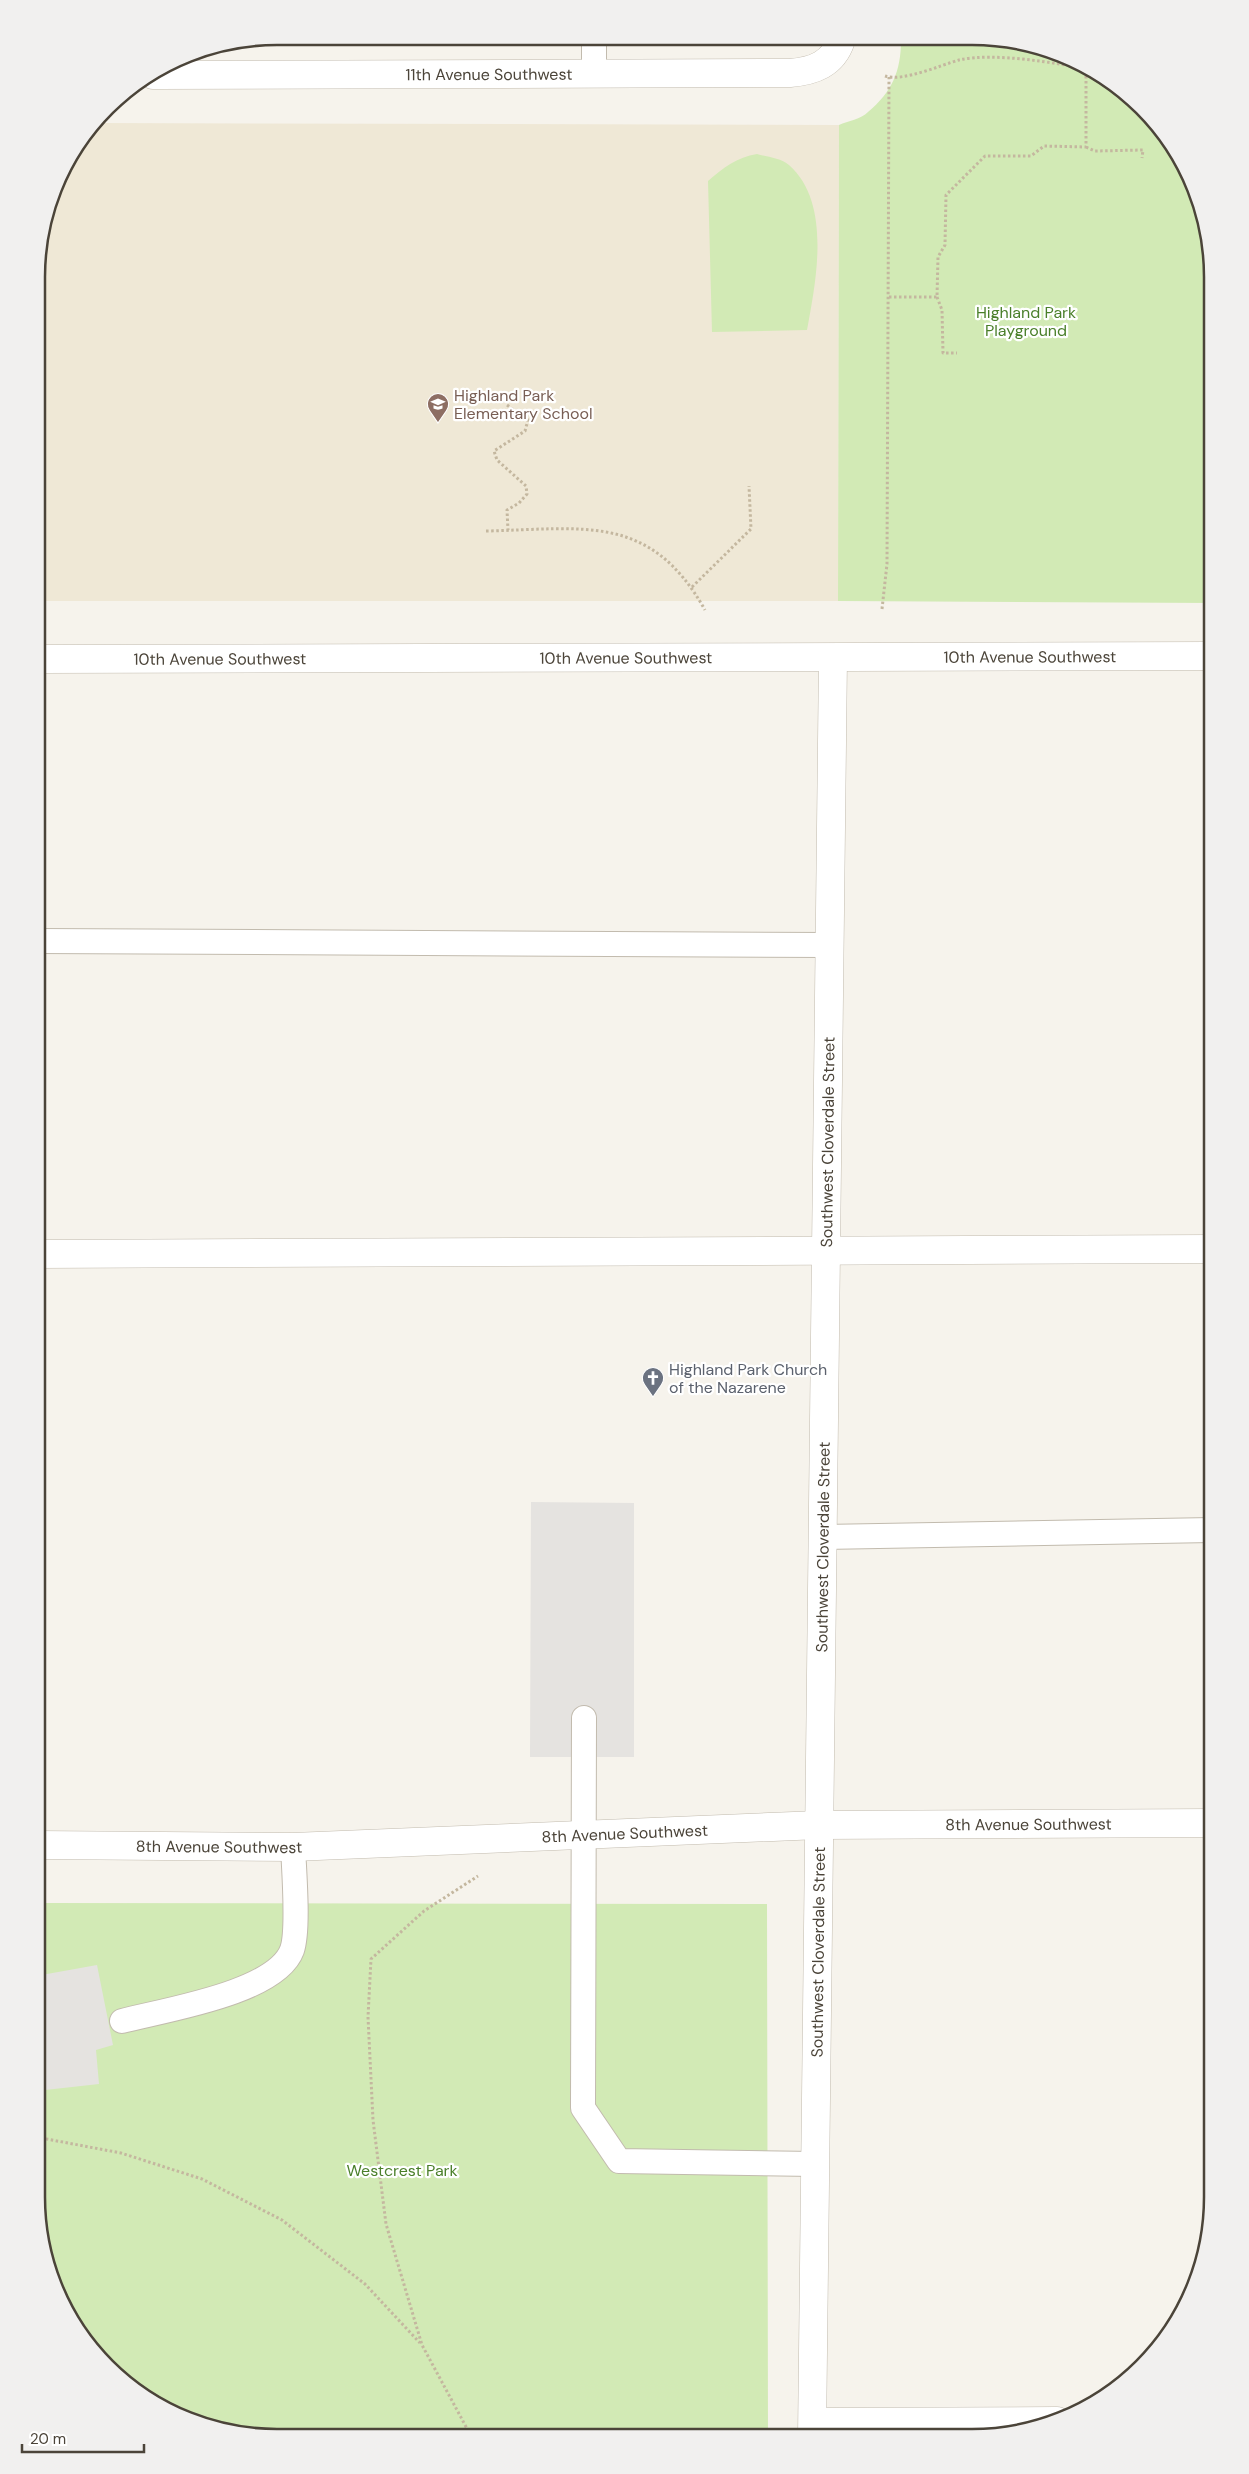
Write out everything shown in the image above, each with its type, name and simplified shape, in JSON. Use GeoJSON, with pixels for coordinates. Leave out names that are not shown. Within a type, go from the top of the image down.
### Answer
{"type":"FeatureCollection","features":[{"type":"Feature","properties":{"kind":"street","name":"11th Avenue Southwest"},"geometry":{"type":"LineString","coordinates":[[165,74],[790,73],[812,71],[837,52],[839,45]]}},
{"type":"Feature","properties":{"kind":"street","name":"10th Avenue Southwest"},"geometry":{"type":"LineString","coordinates":[[45,659],[1204,656]]}},
{"type":"Feature","properties":{"kind":"street","name":"Southwest Cloverdale Street"},"geometry":{"type":"LineString","coordinates":[[812,2429],[833,658]]}},
{"type":"Feature","properties":{"kind":"street"},"geometry":{"type":"LineString","coordinates":[[45,1254],[1204,1249]]}},
{"type":"Feature","properties":{"kind":"street","name":"8th Avenue Southwest"},"geometry":{"type":"LineString","coordinates":[[45,1845],[293,1847],[819,1825],[1204,1822]]}},
{"type":"Feature","properties":{"kind":"street"},"geometry":{"type":"LineString","coordinates":[[839,2429],[1028,2422]]}},
{"type":"Feature","properties":{"kind":"lane"},"geometry":{"type":"LineString","coordinates":[[594,45],[594,74]]}},
{"type":"Feature","properties":{"kind":"lane"},"geometry":{"type":"LineString","coordinates":[[45,941],[829,945]]}},
{"type":"Feature","properties":{"kind":"lane"},"geometry":{"type":"LineString","coordinates":[[823,1537],[1204,1530]]}},
{"type":"Feature","properties":{"kind":"lane"},"geometry":{"type":"LineString","coordinates":[[584,1718],[583,2108],[619,2161],[815,2164]]}},
{"type":"Feature","properties":{"kind":"lane"},"geometry":{"type":"LineString","coordinates":[[122,2020],[245,1989],[284,1965],[293,1949],[295,1927],[293,1847]]}},
{"type":"Feature","properties":{"kind":"path"},"geometry":{"type":"LineString","coordinates":[[882,609],[887,564],[889,297],[887,77],[900,77],[962,59],[1009,58],[1070,67]]}},
{"type":"Feature","properties":{"kind":"path"},"geometry":{"type":"LineString","coordinates":[[1086,75],[1086,147]]}},
{"type":"Feature","properties":{"kind":"path"},"geometry":{"type":"LineString","coordinates":[[957,354],[943,354],[942,310],[937,297],[938,257],[945,245],[946,195],[985,156],[1031,156],[1044,146],[1086,147],[1095,151],[1143,150],[1142,158]]}},
{"type":"Feature","properties":{"kind":"path"},"geometry":{"type":"LineString","coordinates":[[889,297],[937,297]]}},
{"type":"Feature","properties":{"kind":"path"},"geometry":{"type":"LineString","coordinates":[[507,405],[528,420],[525,431],[494,451],[497,460],[526,486],[527,494],[507,510],[508,530]]}},
{"type":"Feature","properties":{"kind":"path"},"geometry":{"type":"LineString","coordinates":[[692,587],[751,529],[749,486]]}},
{"type":"Feature","properties":{"kind":"path"},"geometry":{"type":"LineString","coordinates":[[486,531],[582,528],[618,533],[648,546],[671,562],[692,587],[705,610]]}},
{"type":"Feature","properties":{"kind":"path"},"geometry":{"type":"LineString","coordinates":[[467,2429],[422,2345],[386,2224],[373,2120],[368,2017],[371,1959],[424,1911],[479,1875]]}},
{"type":"Feature","properties":{"kind":"path"},"geometry":{"type":"LineString","coordinates":[[45,2139],[121,2153],[202,2179],[282,2220],[365,2284],[422,2345]]}},
{"type":"Feature","properties":{"kind":"shaded area","name":"Highland Park Elementary School"},"geometry":{"type":"Polygon","coordinates":[[[104,123],[839,125],[838,601],[45,601],[45,262],[49,232],[57,202],[76,161],[104,123]]]}},
{"type":"Feature","properties":{"kind":"shaded area"},"geometry":{"type":"Polygon","coordinates":[[[531,1502],[634,1503],[634,1757],[530,1757],[531,1502]]]}},
{"type":"Feature","properties":{"kind":"shaded area"},"geometry":{"type":"Polygon","coordinates":[[[97,1965],[113,2045],[96,2050],[99,2084],[45,2090],[45,1974],[97,1965]]]}},
{"type":"Feature","properties":{"kind":"green space","name":"Highland Park Playground"},"geometry":{"type":"Polygon","coordinates":[[[901,45],[987,45],[1017,49],[1047,57],[1088,76],[1113,93],[1146,124],[1173,161],[1192,202],[1200,232],[1204,262],[1204,603],[838,601],[839,125],[865,114],[883,97],[894,80],[901,45]]]}},
{"type":"Feature","properties":{"kind":"green space"},"geometry":{"type":"Polygon","coordinates":[[[757,154],[778,159],[789,165],[802,181],[811,200],[816,221],[818,243],[817,266],[807,330],[712,332],[708,181],[731,164],[750,155],[757,154]]]}},
{"type":"Feature","properties":{"kind":"green space","name":"Westcrest Park"},"geometry":{"type":"Polygon","coordinates":[[[45,1903],[767,1904],[768,2429],[262,2429],[232,2425],[202,2417],[174,2405],[148,2390],[113,2361],[93,2338],[76,2313],[57,2272],[49,2242],[45,2212],[45,1903]]]}},
{"type":"Feature","properties":{"kind":"place","name":"Highland Park Elementary School"},"geometry":{"type":"Point","coordinates":[438,423]}},
{"type":"Feature","properties":{"kind":"place","name":"Highland Park Church of the Nazarene"},"geometry":{"type":"Point","coordinates":[653,1397]}}]}
